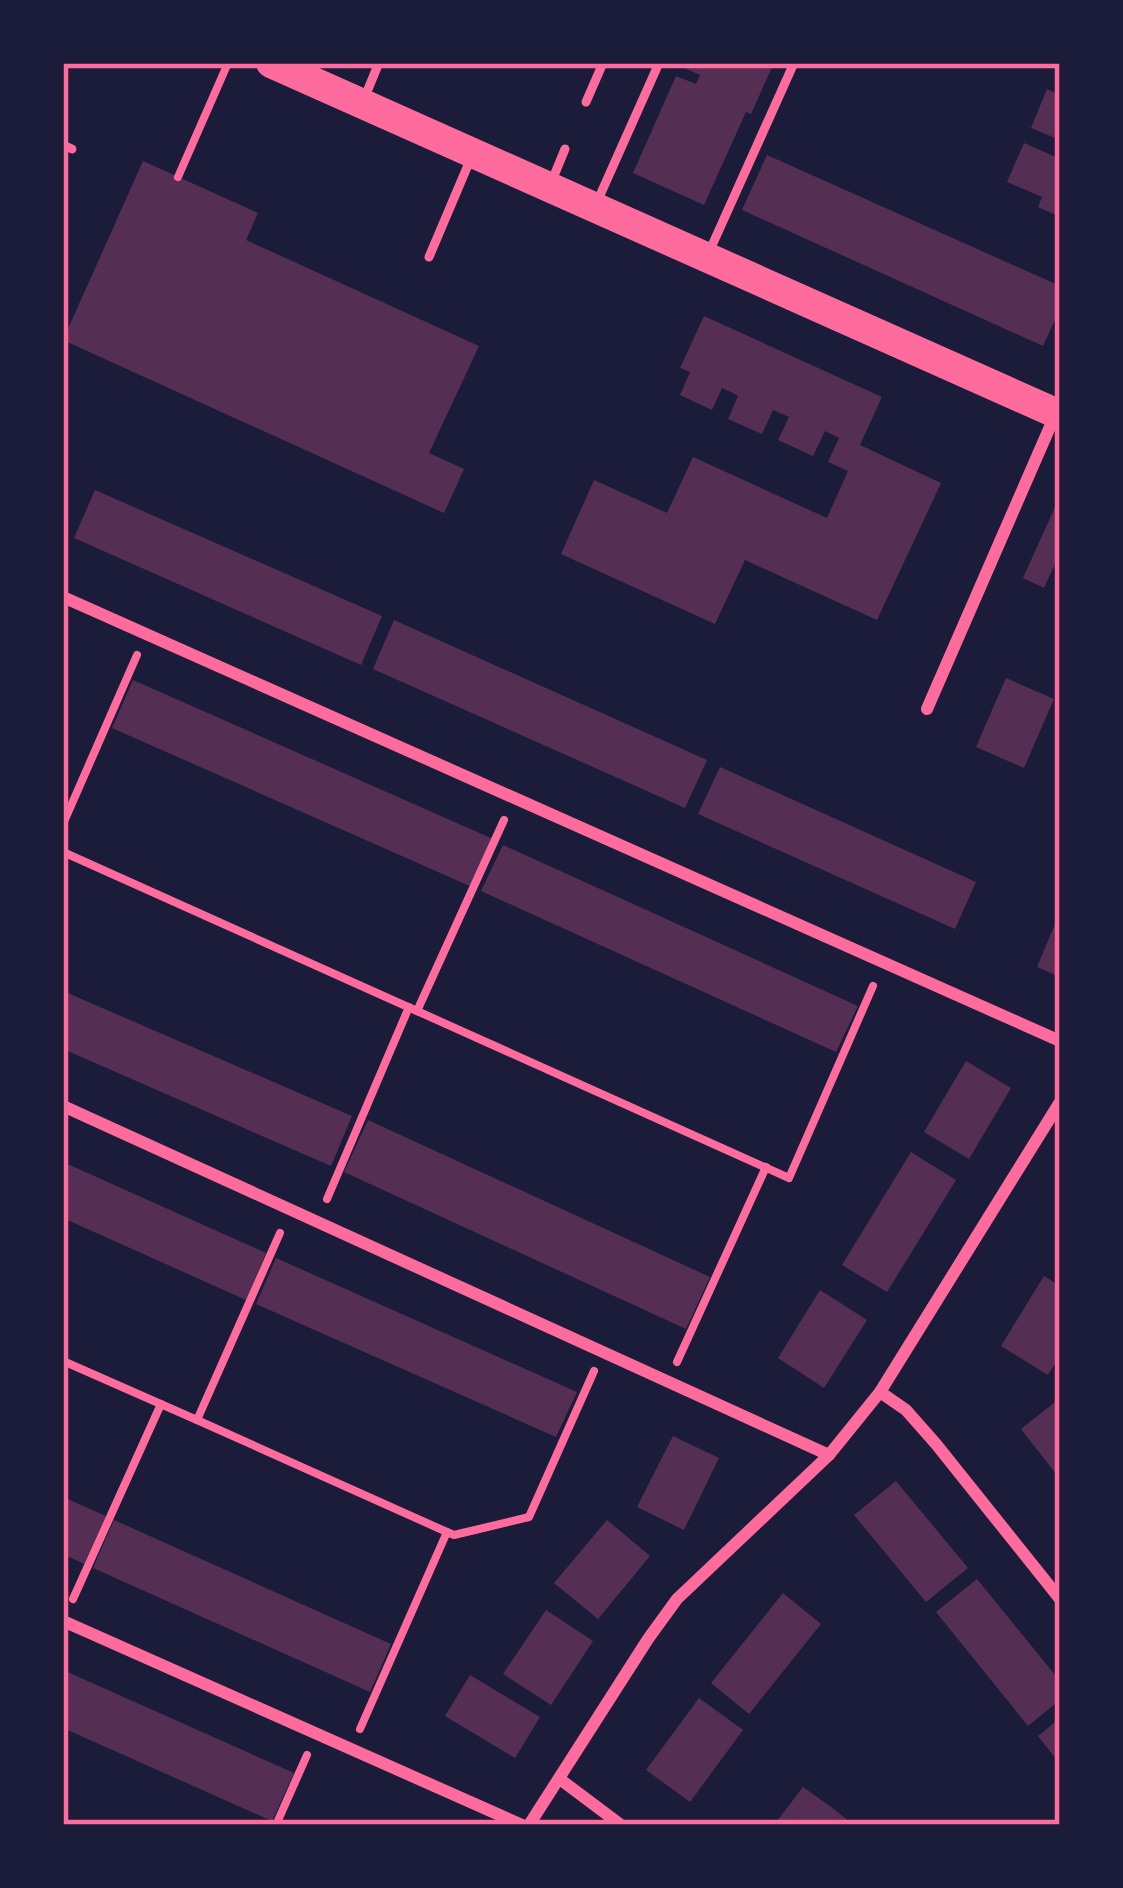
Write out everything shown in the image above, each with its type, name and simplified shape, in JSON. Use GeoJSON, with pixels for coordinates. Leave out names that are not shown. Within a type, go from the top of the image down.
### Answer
{"type":"FeatureCollection","features":[{"type":"Feature","properties":{"kind":"main road"},"geometry":{"type":"LineString","coordinates":[[272,63],[1059,411]]}},
{"type":"Feature","properties":{"kind":"street"},"geometry":{"type":"LineString","coordinates":[[926,709],[1059,411]]}},
{"type":"Feature","properties":{"kind":"street"},"geometry":{"type":"LineString","coordinates":[[63,597],[1060,1040]]}},
{"type":"Feature","properties":{"kind":"street"},"geometry":{"type":"LineString","coordinates":[[63,1621],[526,1825],[677,1599],[829,1455],[880,1392],[1060,1102]]}},
{"type":"Feature","properties":{"kind":"street"},"geometry":{"type":"LineString","coordinates":[[63,1106],[829,1455]]}},
{"type":"Feature","properties":{"kind":"street"},"geometry":{"type":"LineString","coordinates":[[880,1392],[906,1409],[1060,1600]]}},
{"type":"Feature","properties":{"kind":"street"},"geometry":{"type":"LineString","coordinates":[[560,1780],[621,1825]]}},
{"type":"Feature","properties":{"kind":"lane"},"geometry":{"type":"LineString","coordinates":[[586,102],[603,63]]}},
{"type":"Feature","properties":{"kind":"lane"},"geometry":{"type":"LineString","coordinates":[[595,207],[659,63]]}},
{"type":"Feature","properties":{"kind":"lane"},"geometry":{"type":"LineString","coordinates":[[706,257],[794,63]]}},
{"type":"Feature","properties":{"kind":"lane"},"geometry":{"type":"LineString","coordinates":[[362,104],[378,65]]}},
{"type":"Feature","properties":{"kind":"lane"},"geometry":{"type":"LineString","coordinates":[[550,187],[565,149]]}},
{"type":"Feature","properties":{"kind":"lane"},"geometry":{"type":"LineString","coordinates":[[428,257],[473,153]]}},
{"type":"Feature","properties":{"kind":"path"},"geometry":{"type":"LineString","coordinates":[[178,177],[228,63]]}},
{"type":"Feature","properties":{"kind":"path"},"geometry":{"type":"LineString","coordinates":[[63,824],[146,634]]}},
{"type":"Feature","properties":{"kind":"path"},"geometry":{"type":"LineString","coordinates":[[317,1222],[514,797]]}},
{"type":"Feature","properties":{"kind":"path"},"geometry":{"type":"LineString","coordinates":[[63,852],[790,1178],[883,962]]}},
{"type":"Feature","properties":{"kind":"path"},"geometry":{"type":"LineString","coordinates":[[669,1382],[766,1167]]}},
{"type":"Feature","properties":{"kind":"path"},"geometry":{"type":"LineString","coordinates":[[197,1420],[290,1210]]}},
{"type":"Feature","properties":{"kind":"path"},"geometry":{"type":"LineString","coordinates":[[63,1361],[454,1535],[529,1517],[603,1352]]}},
{"type":"Feature","properties":{"kind":"path"},"geometry":{"type":"LineString","coordinates":[[63,1621],[161,1404]]}},
{"type":"Feature","properties":{"kind":"path"},"geometry":{"type":"LineString","coordinates":[[351,1749],[447,1532]]}},
{"type":"Feature","properties":{"kind":"path"},"geometry":{"type":"LineString","coordinates":[[276,1825],[316,1733]]}},
{"type":"Feature","properties":{"kind":"building"},"geometry":{"type":"Polygon","coordinates":[[[673,63],[774,63],[704,205],[633,173],[676,76],[696,84],[700,75],[673,63]]]}},
{"type":"Feature","properties":{"kind":"building"},"geometry":{"type":"Polygon","coordinates":[[[1047,89],[1060,95],[1060,140],[1031,128],[1047,89]]]}},
{"type":"Feature","properties":{"kind":"building"},"geometry":{"type":"Polygon","coordinates":[[[1024,143],[1060,159],[1060,217],[1038,207],[1042,197],[1007,182],[1024,143]]]}},
{"type":"Feature","properties":{"kind":"building"},"geometry":{"type":"Polygon","coordinates":[[[767,155],[1060,286],[1060,309],[1043,346],[742,210],[767,155]]]}},
{"type":"Feature","properties":{"kind":"building"},"geometry":{"type":"Polygon","coordinates":[[[143,161],[258,213],[246,240],[479,346],[429,453],[464,469],[444,513],[63,340],[143,161]]]}},
{"type":"Feature","properties":{"kind":"building"},"geometry":{"type":"Polygon","coordinates":[[[704,316],[882,397],[860,445],[941,483],[877,620],[745,560],[715,624],[561,554],[594,480],[667,513],[693,457],[827,518],[848,471],[828,462],[839,438],[825,431],[813,456],[778,440],[789,417],[773,410],[762,434],[728,419],[738,396],[731,392],[722,388],[712,410],[680,395],[690,372],[680,368],[704,316]]]}},
{"type":"Feature","properties":{"kind":"building"},"geometry":{"type":"Polygon","coordinates":[[[95,490],[382,616],[361,665],[74,538],[95,490]]]}},
{"type":"Feature","properties":{"kind":"building"},"geometry":{"type":"Polygon","coordinates":[[[1060,496],[1060,553],[1044,588],[1023,578],[1060,496]]]}},
{"type":"Feature","properties":{"kind":"building"},"geometry":{"type":"Polygon","coordinates":[[[394,620],[707,760],[685,808],[373,669],[394,620]]]}},
{"type":"Feature","properties":{"kind":"building"},"geometry":{"type":"Polygon","coordinates":[[[1006,678],[1054,699],[1024,768],[976,747],[1006,678]]]}},
{"type":"Feature","properties":{"kind":"building"},"geometry":{"type":"Polygon","coordinates":[[[133,680],[493,839],[472,887],[112,728],[133,680]]]}},
{"type":"Feature","properties":{"kind":"building"},"geometry":{"type":"Polygon","coordinates":[[[720,767],[976,882],[955,929],[698,814],[720,767]]]}},
{"type":"Feature","properties":{"kind":"building"},"geometry":{"type":"Polygon","coordinates":[[[503,845],[858,1006],[836,1052],[481,891],[503,845]]]}},
{"type":"Feature","properties":{"kind":"building"},"geometry":{"type":"Polygon","coordinates":[[[1060,912],[1060,977],[1037,967],[1060,912]]]}},
{"type":"Feature","properties":{"kind":"building"},"geometry":{"type":"Polygon","coordinates":[[[63,991],[352,1116],[331,1166],[63,1049],[63,991]]]}},
{"type":"Feature","properties":{"kind":"building"},"geometry":{"type":"Polygon","coordinates":[[[966,1061],[1011,1088],[969,1159],[924,1132],[966,1061]]]}},
{"type":"Feature","properties":{"kind":"building"},"geometry":{"type":"Polygon","coordinates":[[[368,1120],[710,1277],[686,1329],[344,1172],[368,1120]]]}},
{"type":"Feature","properties":{"kind":"building"},"geometry":{"type":"Polygon","coordinates":[[[911,1152],[956,1180],[887,1292],[842,1265],[911,1152]]]}},
{"type":"Feature","properties":{"kind":"building"},"geometry":{"type":"Polygon","coordinates":[[[63,1162],[266,1253],[246,1300],[63,1218],[63,1162]]]}},
{"type":"Feature","properties":{"kind":"building"},"geometry":{"type":"Polygon","coordinates":[[[276,1258],[577,1392],[556,1437],[256,1304],[276,1258]]]}},
{"type":"Feature","properties":{"kind":"building"},"geometry":{"type":"Polygon","coordinates":[[[1044,1276],[1060,1286],[1060,1355],[1048,1375],[1001,1346],[1044,1276]]]}},
{"type":"Feature","properties":{"kind":"building"},"geometry":{"type":"Polygon","coordinates":[[[820,1290],[867,1320],[824,1388],[778,1358],[820,1290]]]}},
{"type":"Feature","properties":{"kind":"building"},"geometry":{"type":"Polygon","coordinates":[[[1060,1398],[1060,1479],[1021,1429],[1060,1398]]]}},
{"type":"Feature","properties":{"kind":"building"},"geometry":{"type":"Polygon","coordinates":[[[673,1436],[719,1458],[684,1530],[637,1507],[673,1436]]]}},
{"type":"Feature","properties":{"kind":"building"},"geometry":{"type":"Polygon","coordinates":[[[896,1481],[968,1568],[926,1602],[854,1515],[896,1481]]]}},
{"type":"Feature","properties":{"kind":"building"},"geometry":{"type":"Polygon","coordinates":[[[63,1497],[106,1516],[84,1564],[63,1554],[63,1497]]]}},
{"type":"Feature","properties":{"kind":"building"},"geometry":{"type":"Polygon","coordinates":[[[114,1520],[391,1644],[370,1692],[93,1568],[114,1520]]]}},
{"type":"Feature","properties":{"kind":"building"},"geometry":{"type":"Polygon","coordinates":[[[607,1520],[650,1556],[598,1619],[554,1583],[607,1520]]]}},
{"type":"Feature","properties":{"kind":"building"},"geometry":{"type":"Polygon","coordinates":[[[977,1579],[1060,1681],[1060,1700],[1028,1726],[936,1612],[977,1579]]]}},
{"type":"Feature","properties":{"kind":"building"},"geometry":{"type":"Polygon","coordinates":[[[783,1593],[821,1624],[749,1714],[711,1683],[783,1593]]]}},
{"type":"Feature","properties":{"kind":"building"},"geometry":{"type":"Polygon","coordinates":[[[546,1610],[593,1641],[551,1705],[503,1674],[546,1610]]]}},
{"type":"Feature","properties":{"kind":"building"},"geometry":{"type":"Polygon","coordinates":[[[63,1670],[294,1773],[272,1821],[63,1728],[63,1670]]]}},
{"type":"Feature","properties":{"kind":"building"},"geometry":{"type":"Polygon","coordinates":[[[470,1675],[540,1717],[515,1758],[445,1716],[470,1675]]]}},
{"type":"Feature","properties":{"kind":"building"},"geometry":{"type":"Polygon","coordinates":[[[699,1698],[743,1730],[690,1802],[646,1770],[699,1698]]]}},
{"type":"Feature","properties":{"kind":"building"},"geometry":{"type":"Polygon","coordinates":[[[1060,1718],[1060,1764],[1038,1736],[1060,1718]]]}},
{"type":"Feature","properties":{"kind":"building"},"geometry":{"type":"Polygon","coordinates":[[[803,1787],[831,1807],[854,1825],[774,1825],[803,1787]]]}}]}
